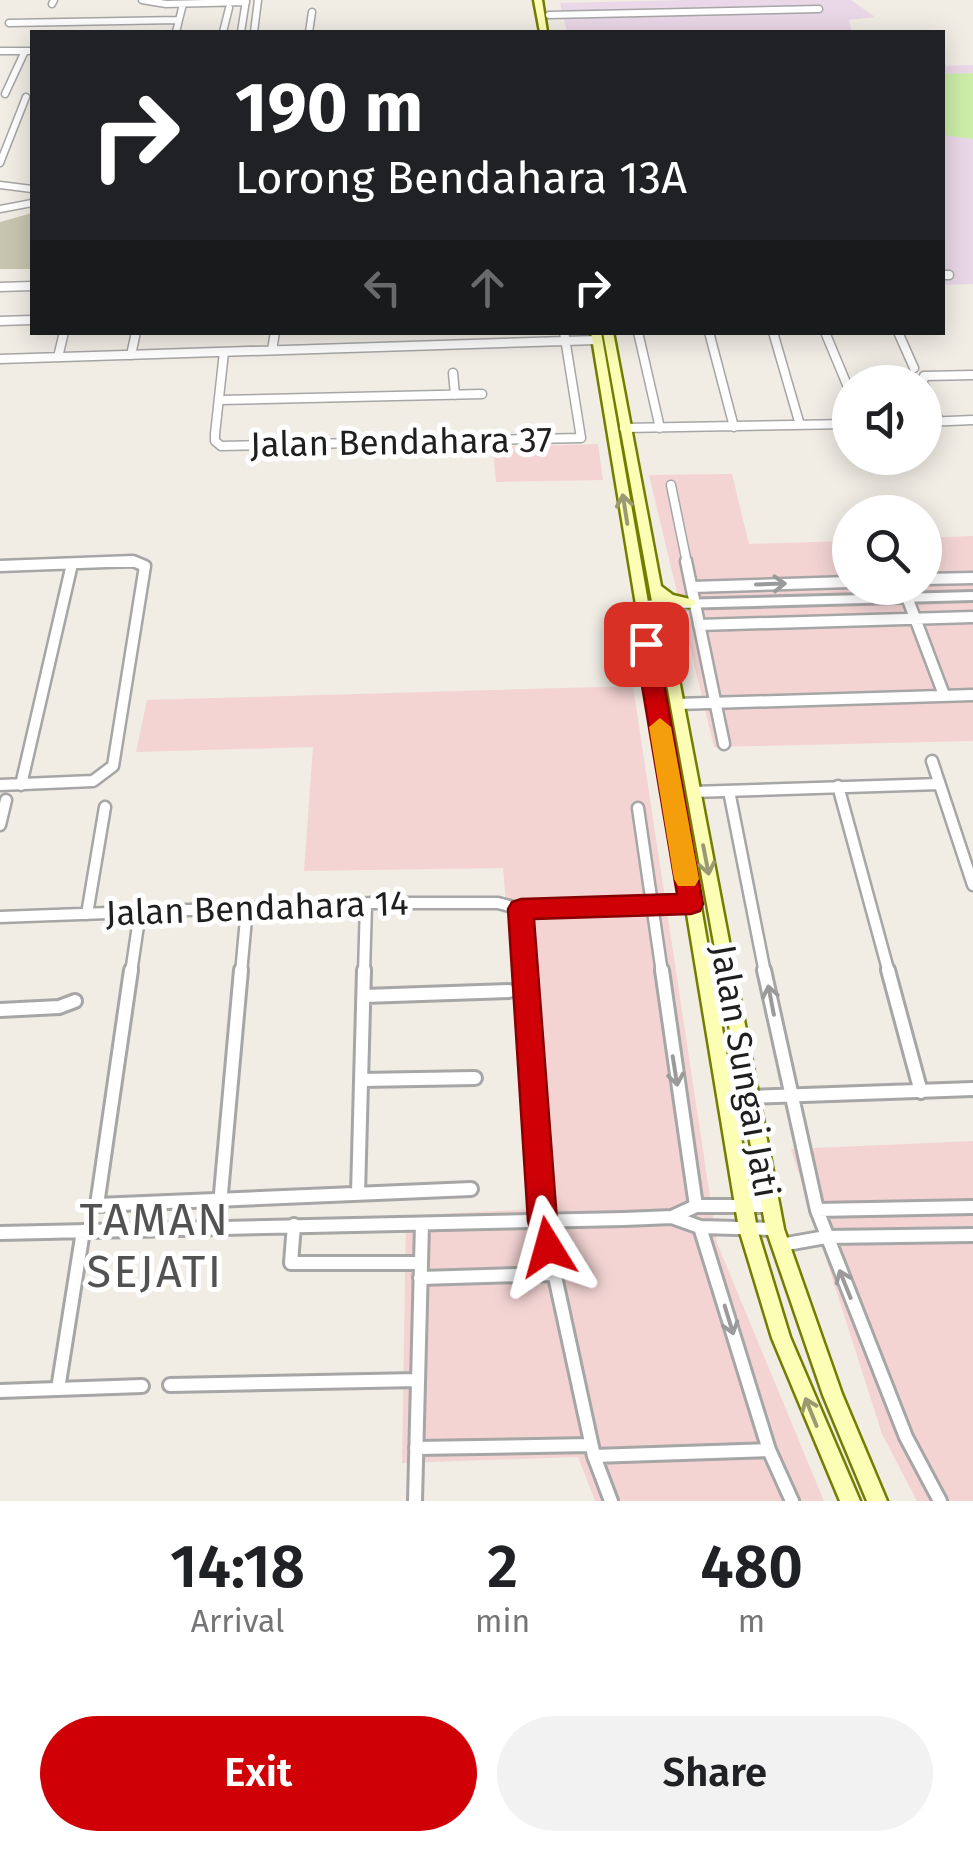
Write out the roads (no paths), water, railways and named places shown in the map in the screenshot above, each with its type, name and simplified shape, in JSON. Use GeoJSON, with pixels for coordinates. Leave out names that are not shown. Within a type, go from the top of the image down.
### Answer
{"type":"FeatureCollection","features":[{"type":"Feature","properties":{"kind":"main road"},"geometry":{"type":"LineString","coordinates":[[538,0],[544,30]]}},
{"type":"Feature","properties":{"kind":"main road"},"geometry":{"type":"LineString","coordinates":[[546,0],[552,30]]}},
{"type":"Feature","properties":{"kind":"main road","name":"Jalan Sungai Jati"},"geometry":{"type":"LineString","coordinates":[[600,335],[624,428],[770,1206],[834,1395],[877,1501]]}},
{"type":"Feature","properties":{"kind":"main road","name":"Jalan Sungai Jati"},"geometry":{"type":"LineString","coordinates":[[600,335],[640,605],[743,1207],[781,1338],[850,1501]]}},
{"type":"Feature","properties":{"kind":"main road"},"geometry":{"type":"LineString","coordinates":[[654,586],[668,598],[692,603]]}},
{"type":"Feature","properties":{"kind":"main road"},"geometry":{"type":"LineString","coordinates":[[662,626],[669,614],[692,603]]}},
{"type":"Feature","properties":{"kind":"street"},"geometry":{"type":"LineString","coordinates":[[142,0],[183,4],[246,1],[241,30]]}},
{"type":"Feature","properties":{"kind":"street"},"geometry":{"type":"LineString","coordinates":[[254,30],[258,0]]}},
{"type":"Feature","properties":{"kind":"street"},"geometry":{"type":"LineString","coordinates":[[176,30],[183,4]]}},
{"type":"Feature","properties":{"kind":"street"},"geometry":{"type":"LineString","coordinates":[[224,30],[229,4]]}},
{"type":"Feature","properties":{"kind":"street"},"geometry":{"type":"LineString","coordinates":[[549,14],[819,9]]}},
{"type":"Feature","properties":{"kind":"street"},"geometry":{"type":"LineString","coordinates":[[309,30],[312,12]]}},
{"type":"Feature","properties":{"kind":"street"},"geometry":{"type":"LineString","coordinates":[[8,23],[179,20]]}},
{"type":"Feature","properties":{"kind":"street"},"geometry":{"type":"LineString","coordinates":[[0,51],[29,51],[6,94]]}},
{"type":"Feature","properties":{"kind":"street"},"geometry":{"type":"LineString","coordinates":[[0,162],[26,97]]}},
{"type":"Feature","properties":{"kind":"street"},"geometry":{"type":"LineString","coordinates":[[0,185],[30,189]]}},
{"type":"Feature","properties":{"kind":"street"},"geometry":{"type":"LineString","coordinates":[[0,200],[30,202]]}},
{"type":"Feature","properties":{"kind":"street"},"geometry":{"type":"LineString","coordinates":[[0,210],[30,202]]}},
{"type":"Feature","properties":{"kind":"street"},"geometry":{"type":"LineString","coordinates":[[0,288],[30,286]]}},
{"type":"Feature","properties":{"kind":"street"},"geometry":{"type":"LineString","coordinates":[[0,321],[30,320]]}},
{"type":"Feature","properties":{"kind":"street"},"geometry":{"type":"LineString","coordinates":[[58,357],[63,335]]}},
{"type":"Feature","properties":{"kind":"street"},"geometry":{"type":"LineString","coordinates":[[131,355],[135,335]]}},
{"type":"Feature","properties":{"kind":"street"},"geometry":{"type":"LineString","coordinates":[[272,350],[274,335]]}},
{"type":"Feature","properties":{"kind":"street"},"geometry":{"type":"LineString","coordinates":[[341,348],[342,335]]}},
{"type":"Feature","properties":{"kind":"street"},"geometry":{"type":"LineString","coordinates":[[412,335],[412,346]]}},
{"type":"Feature","properties":{"kind":"street"},"geometry":{"type":"LineString","coordinates":[[486,335],[486,343]]}},
{"type":"Feature","properties":{"kind":"street"},"geometry":{"type":"LineString","coordinates":[[0,359],[412,346],[600,335]]}},
{"type":"Feature","properties":{"kind":"street"},"geometry":{"type":"LineString","coordinates":[[639,335],[660,428]]}},
{"type":"Feature","properties":{"kind":"street"},"geometry":{"type":"LineString","coordinates":[[710,335],[734,427]]}},
{"type":"Feature","properties":{"kind":"street"},"geometry":{"type":"LineString","coordinates":[[774,335],[800,425]]}},
{"type":"Feature","properties":{"kind":"street"},"geometry":{"type":"LineString","coordinates":[[825,335],[838,365]]}},
{"type":"Feature","properties":{"kind":"street"},"geometry":{"type":"LineString","coordinates":[[899,335],[913,365]]}},
{"type":"Feature","properties":{"kind":"street","name":"Jalan Bendahara 37"},"geometry":{"type":"LineString","coordinates":[[220,400],[214,441],[221,446],[581,438],[564,337]]}},
{"type":"Feature","properties":{"kind":"street"},"geometry":{"type":"LineString","coordinates":[[224,352],[220,400],[482,394]]}},
{"type":"Feature","properties":{"kind":"street"},"geometry":{"type":"LineString","coordinates":[[453,373],[455,395]]}},
{"type":"Feature","properties":{"kind":"street"},"geometry":{"type":"LineString","coordinates":[[942,380],[973,374]]}},
{"type":"Feature","properties":{"kind":"street"},"geometry":{"type":"LineString","coordinates":[[942,421],[973,420]]}},
{"type":"Feature","properties":{"kind":"street"},"geometry":{"type":"LineString","coordinates":[[624,428],[832,424]]}},
{"type":"Feature","properties":{"kind":"street"},"geometry":{"type":"LineString","coordinates":[[672,484],[692,603],[724,744]]}},
{"type":"Feature","properties":{"kind":"street"},"geometry":{"type":"LineString","coordinates":[[0,566],[134,561],[146,566],[112,766],[93,781],[0,785]]}},
{"type":"Feature","properties":{"kind":"street"},"geometry":{"type":"LineString","coordinates":[[21,785],[72,564]]}},
{"type":"Feature","properties":{"kind":"street"},"geometry":{"type":"LineString","coordinates":[[942,579],[973,578]]}},
{"type":"Feature","properties":{"kind":"street"},"geometry":{"type":"LineString","coordinates":[[692,587],[832,583]]}},
{"type":"Feature","properties":{"kind":"street"},"geometry":{"type":"LineString","coordinates":[[942,597],[973,596]]}},
{"type":"Feature","properties":{"kind":"street"},"geometry":{"type":"LineString","coordinates":[[640,605],[832,600]]}},
{"type":"Feature","properties":{"kind":"street"},"geometry":{"type":"LineString","coordinates":[[910,605],[944,696]]}},
{"type":"Feature","properties":{"kind":"street"},"geometry":{"type":"LineString","coordinates":[[699,624],[973,616]]}},
{"type":"Feature","properties":{"kind":"street"},"geometry":{"type":"LineString","coordinates":[[677,704],[973,694]]}},
{"type":"Feature","properties":{"kind":"street"},"geometry":{"type":"LineString","coordinates":[[932,762],[973,885]]}},
{"type":"Feature","properties":{"kind":"street"},"geometry":{"type":"LineString","coordinates":[[693,792],[939,784]]}},
{"type":"Feature","properties":{"kind":"street"},"geometry":{"type":"LineString","coordinates":[[838,786],[921,1092]]}},
{"type":"Feature","properties":{"kind":"street"},"geometry":{"type":"LineString","coordinates":[[729,790],[789,1096],[817,1210],[906,1437],[940,1501]]}},
{"type":"Feature","properties":{"kind":"street"},"geometry":{"type":"LineString","coordinates":[[0,825],[6,800]]}},
{"type":"Feature","properties":{"kind":"street"},"geometry":{"type":"LineString","coordinates":[[87,914],[105,807]]}},
{"type":"Feature","properties":{"kind":"street"},"geometry":{"type":"LineString","coordinates":[[638,808],[696,1206]]}},
{"type":"Feature","properties":{"kind":"street","name":"Jalan Bendahara 14"},"geometry":{"type":"LineString","coordinates":[[0,917],[366,904],[498,902],[517,908],[691,904]]}},
{"type":"Feature","properties":{"kind":"street"},"geometry":{"type":"LineString","coordinates":[[358,1194],[366,904]]}},
{"type":"Feature","properties":{"kind":"street"},"geometry":{"type":"LineString","coordinates":[[218,1227],[247,908]]}},
{"type":"Feature","properties":{"kind":"street"},"geometry":{"type":"LineString","coordinates":[[517,908],[543,1221],[592,1450],[611,1501]]}},
{"type":"Feature","properties":{"kind":"street"},"geometry":{"type":"LineString","coordinates":[[140,912],[97,1204],[471,1189]]}},
{"type":"Feature","properties":{"kind":"street"},"geometry":{"type":"LineString","coordinates":[[364,996],[508,991]]}},
{"type":"Feature","properties":{"kind":"street"},"geometry":{"type":"LineString","coordinates":[[0,1010],[59,1007],[74,1001]]}},
{"type":"Feature","properties":{"kind":"street"},"geometry":{"type":"LineString","coordinates":[[362,1080],[475,1078]]}},
{"type":"Feature","properties":{"kind":"street"},"geometry":{"type":"LineString","coordinates":[[750,1097],[973,1088]]}},
{"type":"Feature","properties":{"kind":"street"},"geometry":{"type":"LineString","coordinates":[[672,1217],[696,1206],[770,1206]]}},
{"type":"Feature","properties":{"kind":"street"},"geometry":{"type":"LineString","coordinates":[[817,1210],[973,1208]]}},
{"type":"Feature","properties":{"kind":"street"},"geometry":{"type":"LineString","coordinates":[[0,1233],[672,1217],[700,1227],[748,1229],[778,1237],[973,1235]]}},
{"type":"Feature","properties":{"kind":"street"},"geometry":{"type":"LineString","coordinates":[[415,1501],[422,1224]]}},
{"type":"Feature","properties":{"kind":"street"},"geometry":{"type":"LineString","coordinates":[[294,1225],[290,1263],[554,1274]]}},
{"type":"Feature","properties":{"kind":"street"},"geometry":{"type":"LineString","coordinates":[[700,1227],[769,1450],[792,1501]]}},
{"type":"Feature","properties":{"kind":"street"},"geometry":{"type":"LineString","coordinates":[[58,1389],[84,1230]]}},
{"type":"Feature","properties":{"kind":"street"},"geometry":{"type":"LineString","coordinates":[[170,1386],[418,1380]]}},
{"type":"Feature","properties":{"kind":"street"},"geometry":{"type":"LineString","coordinates":[[0,1391],[142,1386]]}},
{"type":"Feature","properties":{"kind":"street"},"geometry":{"type":"LineString","coordinates":[[416,1448],[769,1450]]}},
{"type":"Feature","properties":{"kind":"district","name":"TAMAN SEJATI"},"geometry":{"type":"Point","coordinates":[155,1245]}}]}
